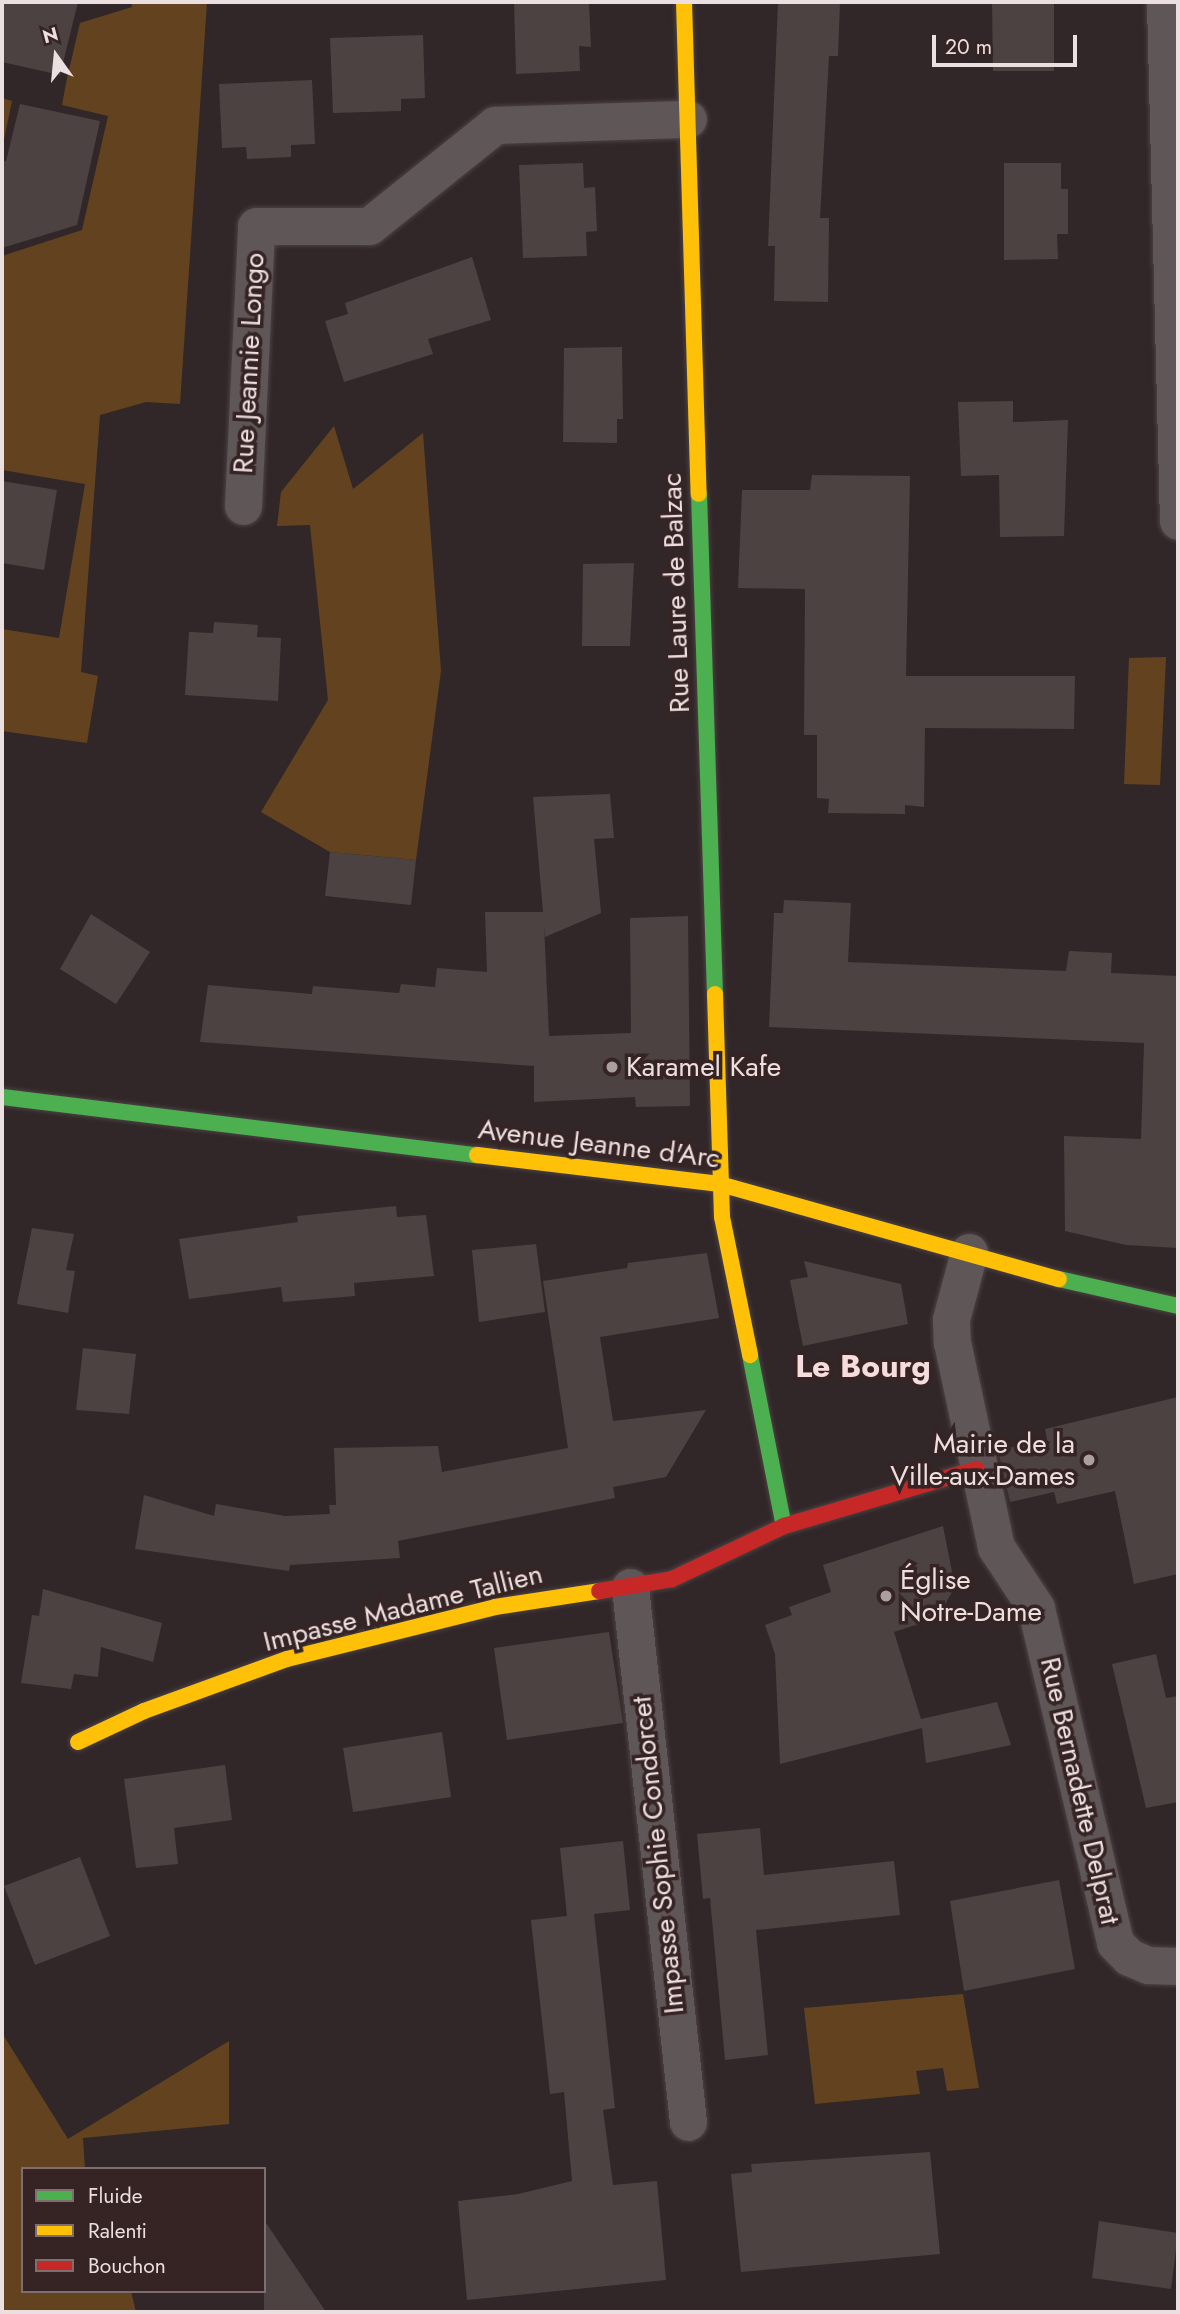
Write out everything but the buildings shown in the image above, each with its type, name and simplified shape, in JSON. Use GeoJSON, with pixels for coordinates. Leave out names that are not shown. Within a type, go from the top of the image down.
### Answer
{"type":"FeatureCollection","features":[{"type":"Feature","properties":{"kind":"street","name":"Rue Laure de Balzac"},"geometry":{"type":"LineString","coordinates":[[684,2],[722,1217],[784,1526]]}},
{"type":"Feature","properties":{"kind":"street"},"geometry":{"type":"LineString","coordinates":[[1165,2],[1178,521]]}},
{"type":"Feature","properties":{"kind":"street","name":"Rue Jeannie Longo"},"geometry":{"type":"LineString","coordinates":[[243,506],[256,226],[369,226],[495,125],[688,119]]}},
{"type":"Feature","properties":{"kind":"street","name":"Avenue Jeanne d'Arc"},"geometry":{"type":"LineString","coordinates":[[2,1097],[720,1184],[1115,1294],[1178,1306]]}},
{"type":"Feature","properties":{"kind":"street","name":"Rue Bernadette Delprat"},"geometry":{"type":"LineString","coordinates":[[969,1252],[951,1319],[977,1469],[996,1547],[1028,1589],[1042,1626],[1115,1942],[1129,1957],[1148,1965],[1178,1966]]}},
{"type":"Feature","properties":{"kind":"street","name":"Impasse Madame Tallien"},"geometry":{"type":"LineString","coordinates":[[78,1742],[144,1711],[287,1660],[495,1607],[673,1579],[784,1526],[977,1469]]}},
{"type":"Feature","properties":{"kind":"street","name":"Impasse Sophie Condorcet"},"geometry":{"type":"LineString","coordinates":[[630,1587],[688,2122]]}},
{"type":"Feature","properties":{"kind":"shaded area"},"geometry":{"type":"Polygon","coordinates":[[[131,2],[207,2],[180,404],[146,402],[100,415],[81,672],[98,676],[87,743],[2,731],[2,629],[59,638],[85,484],[2,470],[2,256],[82,230],[108,116],[62,105],[66,83],[80,23],[132,7],[131,2]]]}},
{"type":"Feature","properties":{"kind":"shaded area"},"geometry":{"type":"Polygon","coordinates":[[[2,98],[12,101],[2,149],[2,98]]]}},
{"type":"Feature","properties":{"kind":"shaded area"},"geometry":{"type":"Polygon","coordinates":[[[334,426],[353,489],[423,433],[441,671],[416,860],[330,852],[261,812],[328,700],[310,525],[277,526],[281,492],[334,426]]]}},
{"type":"Feature","properties":{"kind":"shaded area"},"geometry":{"type":"Polygon","coordinates":[[[1166,657],[1160,785],[1124,784],[1129,658],[1166,657]]]}},
{"type":"Feature","properties":{"kind":"shaded area"},"geometry":{"type":"Polygon","coordinates":[[[963,1994],[979,2088],[947,2091],[943,2068],[916,2071],[920,2094],[815,2104],[804,2008],[963,1994]]]}},
{"type":"Feature","properties":{"kind":"shaded area"},"geometry":{"type":"Polygon","coordinates":[[[2,2033],[68,2139],[229,2041],[229,2124],[83,2138],[85,2167],[21,2167],[21,2293],[131,2293],[136,2312],[2,2312],[2,2033]]]}},
{"type":"Feature","properties":{"kind":"traffic: fast"},"geometry":{"type":"LineString","coordinates":[[699,494],[715,994]]}},
{"type":"Feature","properties":{"kind":"traffic: fast"},"geometry":{"type":"LineString","coordinates":[[2,1097],[477,1155]]}},
{"type":"Feature","properties":{"kind":"traffic: fast"},"geometry":{"type":"LineString","coordinates":[[1059,1279],[1178,1306]]}},
{"type":"Feature","properties":{"kind":"traffic: fast"},"geometry":{"type":"LineString","coordinates":[[750,1355],[784,1526]]}},
{"type":"Feature","properties":{"kind":"traffic: slow"},"geometry":{"type":"LineString","coordinates":[[684,2],[699,494]]}},
{"type":"Feature","properties":{"kind":"traffic: slow"},"geometry":{"type":"LineString","coordinates":[[715,994],[722,1217],[750,1355]]}},
{"type":"Feature","properties":{"kind":"traffic: slow"},"geometry":{"type":"LineString","coordinates":[[477,1155],[720,1184],[1059,1279]]}},
{"type":"Feature","properties":{"kind":"traffic: slow"},"geometry":{"type":"LineString","coordinates":[[78,1742],[144,1711],[287,1659],[495,1607],[599,1591]]}},
{"type":"Feature","properties":{"kind":"traffic: jam"},"geometry":{"type":"LineString","coordinates":[[599,1591],[672,1579],[784,1526],[977,1469]]}},
{"type":"Feature","properties":{"kind":"place","name":"Karamel Kafe"},"geometry":{"type":"Point","coordinates":[612,1067]}},
{"type":"Feature","properties":{"kind":"place","name":"Mairie de la Ville-aux-Dames"},"geometry":{"type":"Point","coordinates":[1089,1460]}},
{"type":"Feature","properties":{"kind":"place","name":"Église Notre-Dame"},"geometry":{"type":"Point","coordinates":[886,1596]}},
{"type":"Feature","properties":{"kind":"district","name":"Le Bourg"},"geometry":{"type":"Point","coordinates":[863,1366]}}]}
